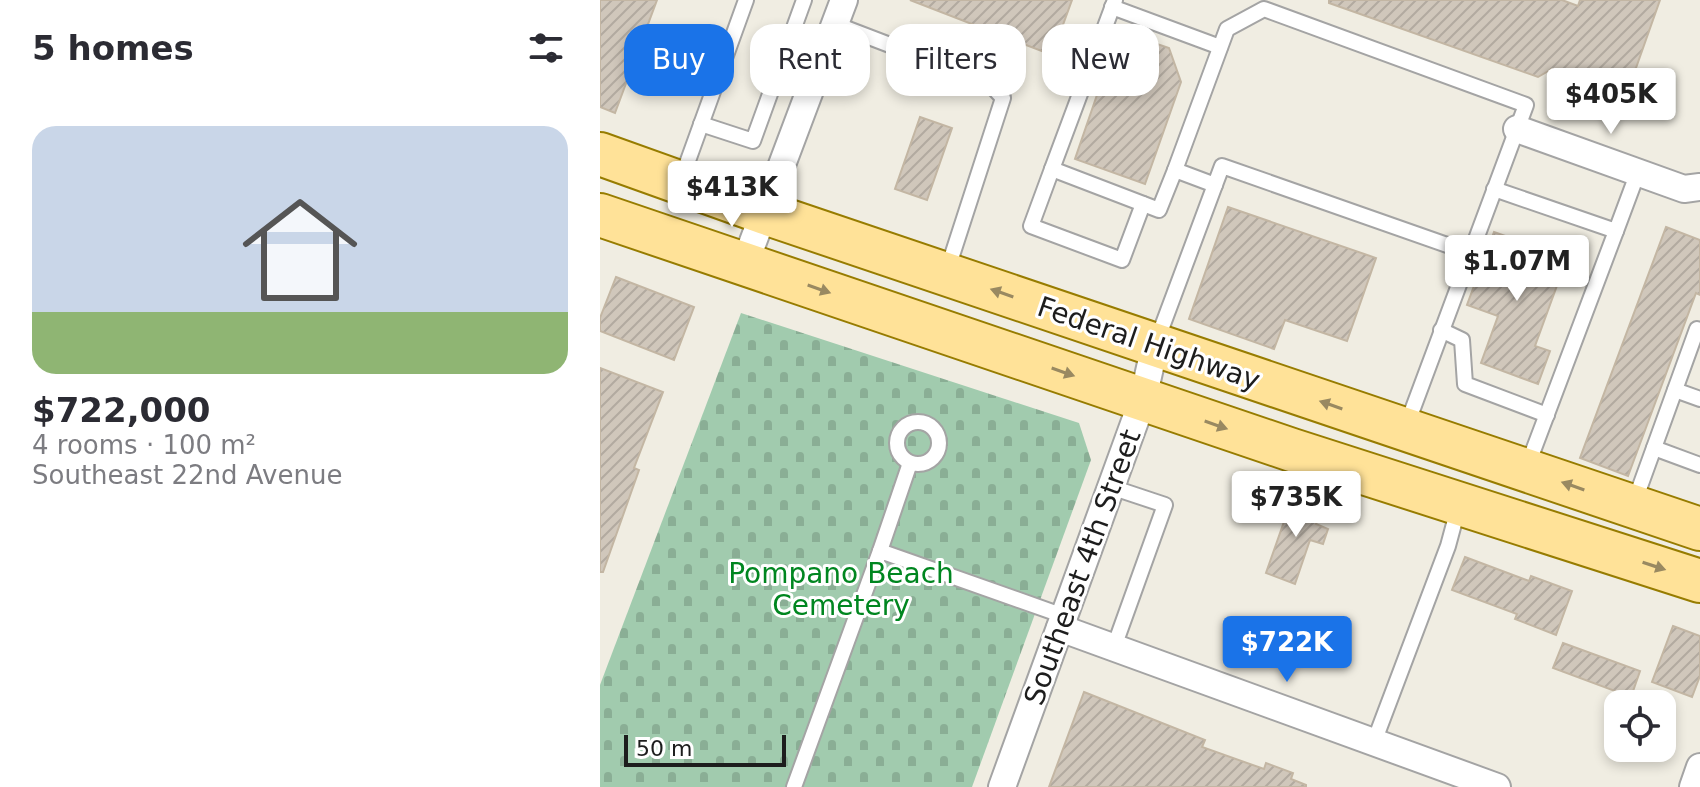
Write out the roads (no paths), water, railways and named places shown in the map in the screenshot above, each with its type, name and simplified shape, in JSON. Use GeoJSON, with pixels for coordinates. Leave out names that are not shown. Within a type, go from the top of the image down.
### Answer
{"type":"FeatureCollection","features":[{"type":"Feature","properties":{"kind":"main road","name":"Federal Highway"},"geometry":{"type":"LineString","coordinates":[[600,154],[765,213],[1700,529]]}},
{"type":"Feature","properties":{"kind":"main road","name":"Federal Highway"},"geometry":{"type":"LineString","coordinates":[[600,215],[1459,505],[1700,581]]}},
{"type":"Feature","properties":{"kind":"street"},"geometry":{"type":"LineString","coordinates":[[745,263],[840,12]]}},
{"type":"Feature","properties":{"kind":"street"},"geometry":{"type":"LineString","coordinates":[[1517,129],[1684,189],[1700,187]]}},
{"type":"Feature","properties":{"kind":"street","name":"Southeast 4th Street"},"geometry":{"type":"LineString","coordinates":[[1002,787],[1143,399],[1155,345]]}},
{"type":"Feature","properties":{"kind":"street"},"geometry":{"type":"LineString","coordinates":[[1062,622],[1114,647],[1497,787]]}},
{"type":"Feature","properties":{"kind":"street"},"geometry":{"type":"LineString","coordinates":[[1693,787],[1700,767]]}},
{"type":"Feature","properties":{"kind":"lane"},"geometry":{"type":"LineString","coordinates":[[681,183],[746,0]]}},
{"type":"Feature","properties":{"kind":"lane"},"geometry":{"type":"LineString","coordinates":[[701,124],[753,141],[804,0]]}},
{"type":"Feature","properties":{"kind":"lane"},"geometry":{"type":"LineString","coordinates":[[1143,204],[1122,260],[1031,226],[1113,4],[1220,47]]}},
{"type":"Feature","properties":{"kind":"lane"},"geometry":{"type":"LineString","coordinates":[[1052,169],[1159,210],[1227,29],[1264,9],[1526,105],[1405,431]]}},
{"type":"Feature","properties":{"kind":"lane"},"geometry":{"type":"LineString","coordinates":[[840,12],[989,83],[1003,98],[946,274]]}},
{"type":"Feature","properties":{"kind":"lane"},"geometry":{"type":"LineString","coordinates":[[1155,345],[1222,166],[1470,253]]}},
{"type":"Feature","properties":{"kind":"lane"},"geometry":{"type":"LineString","coordinates":[[1175,170],[1215,185]]}},
{"type":"Feature","properties":{"kind":"lane"},"geometry":{"type":"LineString","coordinates":[[1526,471],[1638,172]]}},
{"type":"Feature","properties":{"kind":"lane"},"geometry":{"type":"LineString","coordinates":[[1494,189],[1616,231]]}},
{"type":"Feature","properties":{"kind":"lane"},"geometry":{"type":"LineString","coordinates":[[1633,506],[1697,329],[1700,331]]}},
{"type":"Feature","properties":{"kind":"lane"},"geometry":{"type":"LineString","coordinates":[[1441,330],[1462,340],[1465,384],[1547,415]]}},
{"type":"Feature","properties":{"kind":"lane"},"geometry":{"type":"LineString","coordinates":[[1675,390],[1700,399]]}},
{"type":"Feature","properties":{"kind":"lane"},"geometry":{"type":"LineString","coordinates":[[1654,448],[1700,465]]}},
{"type":"Feature","properties":{"kind":"lane"},"geometry":{"type":"LineString","coordinates":[[794,787],[910,463]]}},
{"type":"Feature","properties":{"kind":"lane"},"geometry":{"type":"LineString","coordinates":[[1111,487],[1165,505],[1114,647]]}},
{"type":"Feature","properties":{"kind":"lane"},"geometry":{"type":"LineString","coordinates":[[1374,742],[1448,546],[1459,505]]}},
{"type":"Feature","properties":{"kind":"lane"},"geometry":{"type":"LineString","coordinates":[[880,551],[1062,622]]}},
{"type":"Feature","properties":{"kind":"park label","name":"Pompano Beach Cemetery"},"geometry":{"type":"Point","coordinates":[841,589]}}]}
